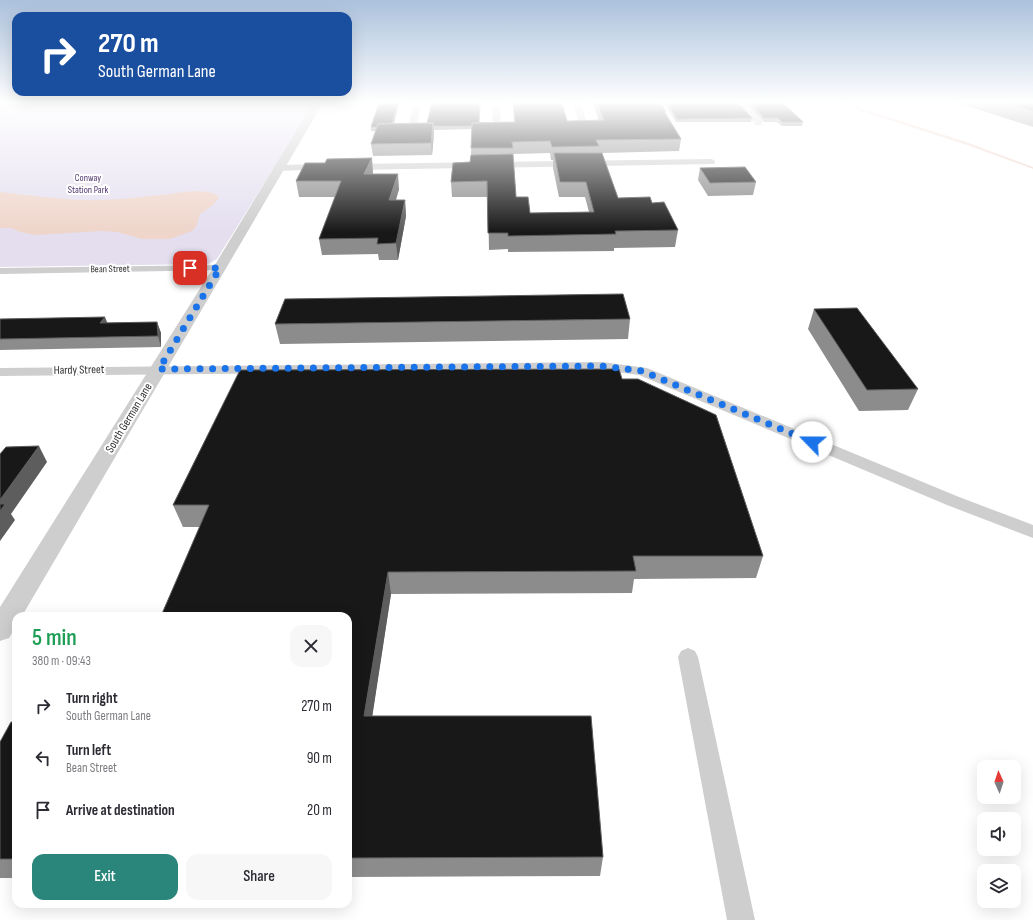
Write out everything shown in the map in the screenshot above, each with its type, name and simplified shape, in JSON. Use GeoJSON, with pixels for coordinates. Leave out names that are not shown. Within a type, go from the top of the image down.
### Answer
{"type":"FeatureCollection","features":[{"type":"Feature","properties":{"kind":"street","name":"South German Lane"},"geometry":{"type":"LineString","coordinates":[[0,630],[220,268],[292,146]]}},
{"type":"Feature","properties":{"kind":"street"},"geometry":{"type":"LineString","coordinates":[[278,168],[711,162]]}},
{"type":"Feature","properties":{"kind":"street","name":"Bean Street"},"geometry":{"type":"LineString","coordinates":[[0,271],[220,268]]}},
{"type":"Feature","properties":{"kind":"street","name":"Hardy Street"},"geometry":{"type":"LineString","coordinates":[[0,372],[159,369],[602,366],[642,371],[953,501],[1033,532]]}},
{"type":"Feature","properties":{"kind":"street"},"geometry":{"type":"LineString","coordinates":[[688,657],[741,920]]}},
{"type":"Feature","properties":{"kind":"green space","name":"Conway Station Park"},"geometry":{"type":"Polygon","coordinates":[[[0,146],[287,146],[217,259],[208,264],[0,267],[0,146]]]}},
{"type":"Feature","properties":{"kind":"shaded area"},"geometry":{"type":"Polygon","coordinates":[[[196,191],[209,192],[219,197],[214,204],[200,214],[196,227],[192,231],[170,239],[142,239],[117,232],[102,231],[36,235],[20,232],[11,228],[0,228],[0,192],[82,200],[104,200],[196,191]]]}},
{"type":"Feature","properties":{"kind":"building"},"geometry":{"type":"Polygon","coordinates":[[[471,146],[513,146],[513,148],[471,148],[471,146]]]}},
{"type":"Feature","properties":{"kind":"building"},"geometry":{"type":"Polygon","coordinates":[[[552,146],[599,146],[552,147],[552,146]]]}},
{"type":"Feature","properties":{"kind":"building"},"geometry":{"type":"Polygon","coordinates":[[[554,153],[602,153],[618,198],[650,197],[652,203],[664,202],[678,230],[615,231],[616,234],[508,236],[508,233],[488,233],[487,181],[451,182],[453,163],[470,162],[471,155],[513,154],[516,197],[528,197],[530,213],[594,212],[586,182],[560,182],[554,153]]]}},
{"type":"Feature","properties":{"kind":"building"},"geometry":{"type":"Polygon","coordinates":[[[372,158],[364,174],[398,174],[389,200],[405,200],[396,243],[377,244],[378,238],[319,239],[341,181],[296,181],[305,163],[325,163],[327,159],[372,158]]]}},
{"type":"Feature","properties":{"kind":"building"},"geometry":{"type":"Polygon","coordinates":[[[745,167],[756,182],[710,183],[700,168],[745,167]]]}},
{"type":"Feature","properties":{"kind":"building"},"geometry":{"type":"Polygon","coordinates":[[[623,294],[630,319],[275,324],[285,299],[623,294]]]}},
{"type":"Feature","properties":{"kind":"building"},"geometry":{"type":"Polygon","coordinates":[[[857,308],[918,389],[867,390],[814,309],[857,308]]]}},
{"type":"Feature","properties":{"kind":"building"},"geometry":{"type":"Polygon","coordinates":[[[105,317],[100,323],[157,322],[158,336],[0,339],[0,319],[105,317]]]}},
{"type":"Feature","properties":{"kind":"building"},"geometry":{"type":"Polygon","coordinates":[[[619,369],[622,379],[638,379],[716,415],[763,556],[633,556],[636,571],[388,572],[364,716],[591,716],[603,857],[352,858],[352,612],[163,612],[209,505],[173,505],[240,370],[619,369]]]}},
{"type":"Feature","properties":{"kind":"building"},"geometry":{"type":"Polygon","coordinates":[[[39,446],[0,500],[0,454],[6,447],[39,446]]]}},
{"type":"Feature","properties":{"kind":"building"},"geometry":{"type":"Polygon","coordinates":[[[0,504],[5,504],[0,511],[0,504]]]}},
{"type":"Feature","properties":{"kind":"building"},"geometry":{"type":"Polygon","coordinates":[[[12,722],[12,859],[0,859],[0,742],[12,722]]]}},
{"type":"Feature","properties":{"kind":"waterway"},"geometry":{"type":"LineString","coordinates":[[973,146],[1033,168]]}},
{"type":"Feature","properties":{"kind":"route"},"geometry":{"type":"LineString","coordinates":[[190,268],[220,268],[159,369],[602,366],[642,371],[812,442]]}}]}
